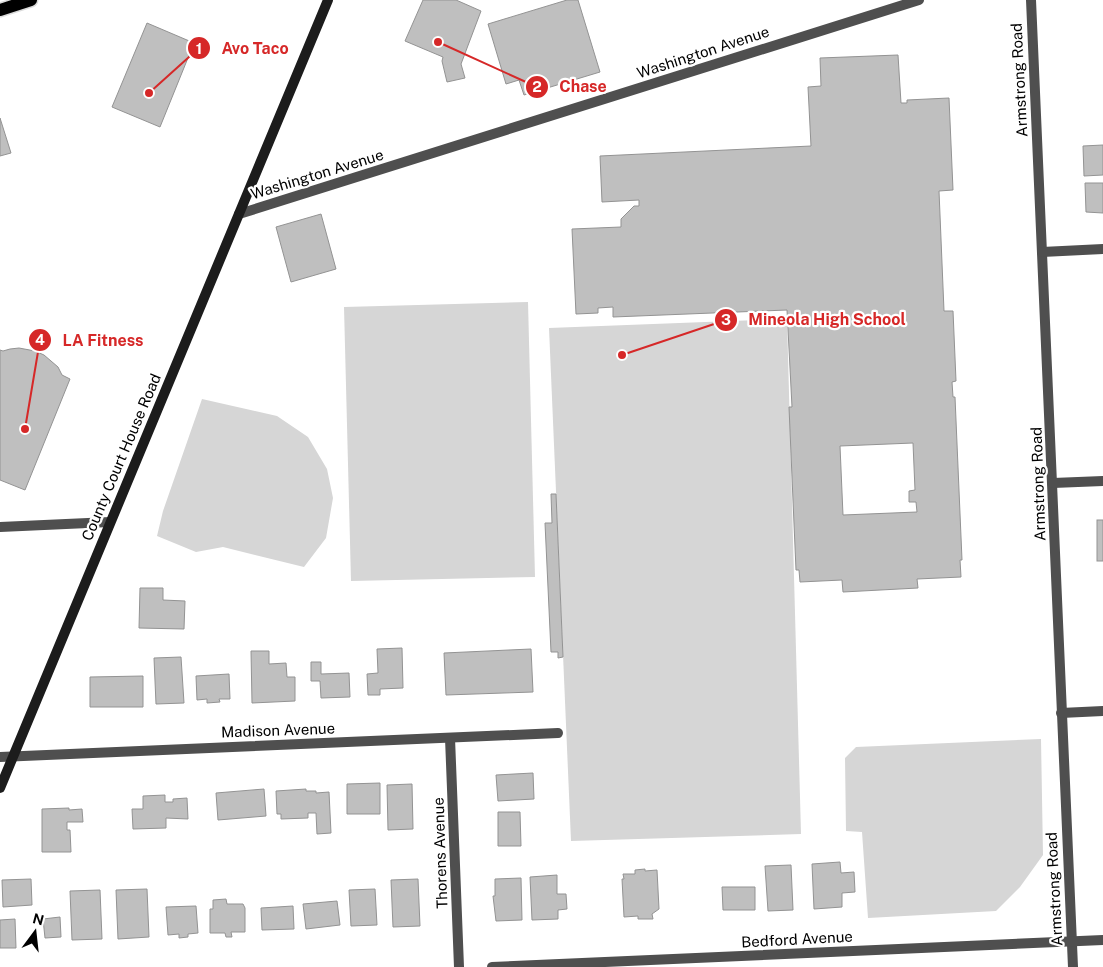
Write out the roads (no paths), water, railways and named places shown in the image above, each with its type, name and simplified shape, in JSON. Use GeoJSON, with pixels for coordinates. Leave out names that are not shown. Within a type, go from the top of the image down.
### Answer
{"type":"FeatureCollection","features":[{"type":"Feature","properties":{"kind":"main road"},"geometry":{"type":"LineString","coordinates":[[0,10],[31,0]]}},
{"type":"Feature","properties":{"kind":"main road","name":"County Court House Road"},"geometry":{"type":"LineString","coordinates":[[0,788],[328,0]]}},
{"type":"Feature","properties":{"kind":"street","name":"Washington Avenue"},"geometry":{"type":"LineString","coordinates":[[239,214],[919,0]]}},
{"type":"Feature","properties":{"kind":"street","name":"Armstrong Road"},"geometry":{"type":"LineString","coordinates":[[1031,0],[1073,967]]}},
{"type":"Feature","properties":{"kind":"street"},"geometry":{"type":"LineString","coordinates":[[1042,252],[1103,249]]}},
{"type":"Feature","properties":{"kind":"street"},"geometry":{"type":"LineString","coordinates":[[1053,483],[1103,481]]}},
{"type":"Feature","properties":{"kind":"street"},"geometry":{"type":"LineString","coordinates":[[0,527],[110,522]]}},
{"type":"Feature","properties":{"kind":"street"},"geometry":{"type":"LineString","coordinates":[[1061,713],[1103,711]]}},
{"type":"Feature","properties":{"kind":"street","name":"Madison Avenue"},"geometry":{"type":"LineString","coordinates":[[0,757],[558,733]]}},
{"type":"Feature","properties":{"kind":"street","name":"Thorens Avenue"},"geometry":{"type":"LineString","coordinates":[[450,738],[459,967]]}},
{"type":"Feature","properties":{"kind":"street","name":"Bedford Avenue"},"geometry":{"type":"LineString","coordinates":[[492,967],[1103,940]]}},
{"type":"Feature","properties":{"kind":"place","name":"Chase"},"geometry":{"type":"Point","coordinates":[438,42]}},
{"type":"Feature","properties":{"kind":"place","name":"Avo Taco"},"geometry":{"type":"Point","coordinates":[149,93]}},
{"type":"Feature","properties":{"kind":"place","name":"Mineola High School"},"geometry":{"type":"Point","coordinates":[622,355]}},
{"type":"Feature","properties":{"kind":"place","name":"LA Fitness"},"geometry":{"type":"Point","coordinates":[25,429]}}]}
